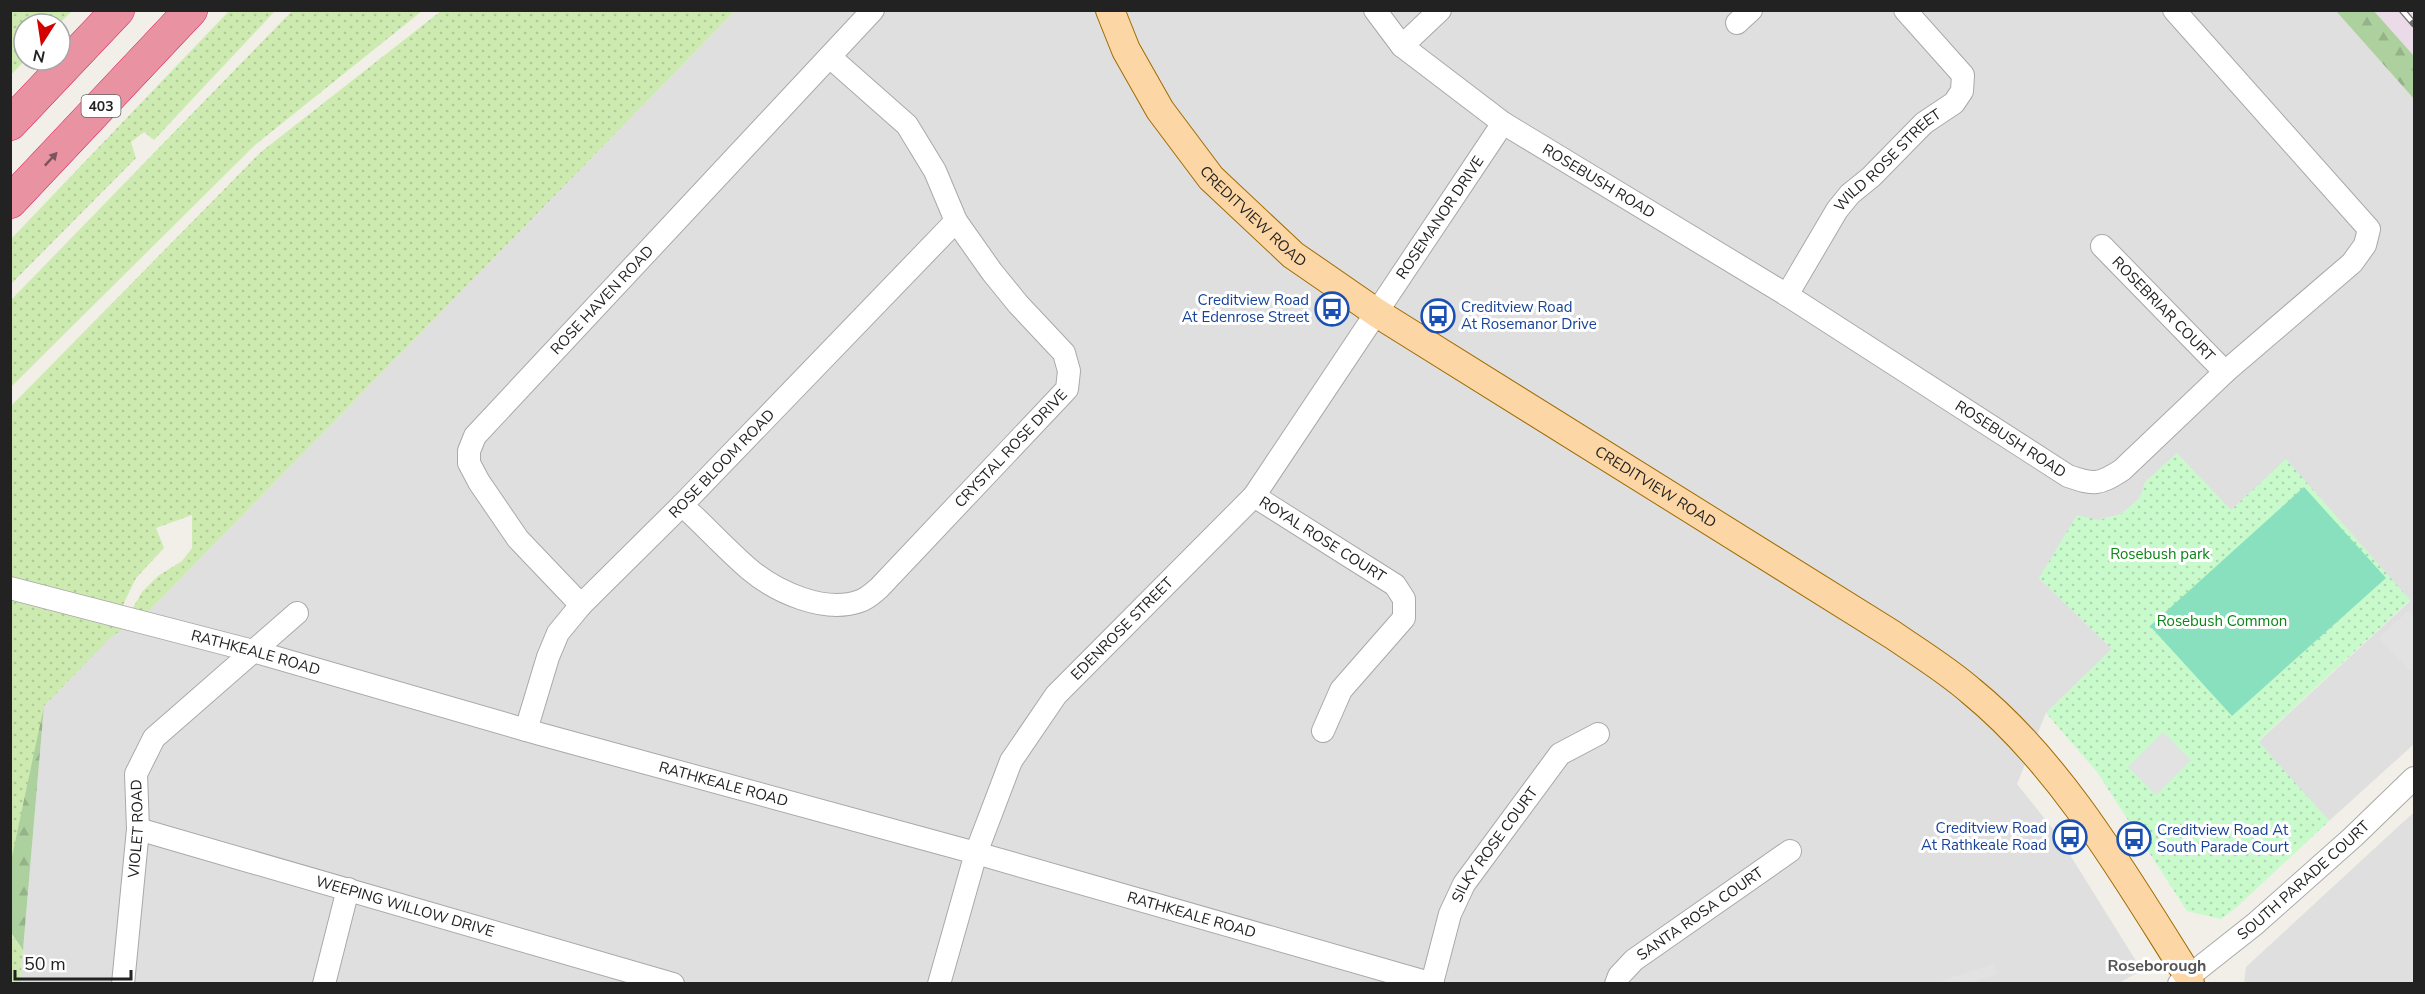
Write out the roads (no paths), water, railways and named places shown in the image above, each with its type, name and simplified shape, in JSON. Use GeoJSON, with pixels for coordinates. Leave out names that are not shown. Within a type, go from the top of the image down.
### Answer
{"type":"FeatureCollection","features":[{"type":"Feature","properties":{"kind":"highway"},"geometry":{"type":"LineString","coordinates":[[10,124],[118,10]]}},
{"type":"Feature","properties":{"kind":"highway","name":"403"},"geometry":{"type":"LineString","coordinates":[[10,201],[191,10]]}},
{"type":"Feature","properties":{"kind":"main road","name":"CREDITVIEW ROAD"},"geometry":{"type":"LineString","coordinates":[[1110,10],[1126,50],[1160,110],[1211,178],[1293,255],[1377,313],[1893,635],[1971,691],[2012,729],[2085,813],[2189,982]]}},
{"type":"Feature","properties":{"kind":"street","name":"ROSE HAVEN ROAD"},"geometry":{"type":"LineString","coordinates":[[581,605],[518,538],[479,482],[469,463],[469,451],[475,436],[873,10]]}},
{"type":"Feature","properties":{"kind":"street","name":"ROSEBUSH ROAD"},"geometry":{"type":"LineString","coordinates":[[1375,10],[1402,46],[1503,123],[1786,295],[2068,476],[2088,483],[2104,482],[2122,470],[2225,372],[2352,263],[2365,245],[2369,230],[2174,10]]}},
{"type":"Feature","properties":{"kind":"street"},"geometry":{"type":"LineString","coordinates":[[1402,46],[1440,10]]}},
{"type":"Feature","properties":{"kind":"street","name":"WILD ROSE STREET"},"geometry":{"type":"LineString","coordinates":[[1786,295],[1837,210],[1850,194],[1871,177],[1924,123],[1954,103],[1962,91],[1963,75],[1905,10]]}},
{"type":"Feature","properties":{"kind":"street","name":"CRYSTAL ROSE DRIVE"},"geometry":{"type":"LineString","coordinates":[[682,505],[750,571],[779,589],[806,599],[842,606],[862,601],[887,580],[1067,389],[1069,371],[1064,353],[1018,304],[956,221],[934,171],[907,125],[830,57]]}},
{"type":"Feature","properties":{"kind":"street","name":"ROSEMANOR DRIVE"},"geometry":{"type":"LineString","coordinates":[[1377,313],[1503,123]]}},
{"type":"Feature","properties":{"kind":"street","name":"ROSE BLOOM ROAD"},"geometry":{"type":"LineString","coordinates":[[526,730],[548,657],[558,633],[581,605],[682,505],[956,221]]}},
{"type":"Feature","properties":{"kind":"street","name":"ROSEBRIAR COURT"},"geometry":{"type":"LineString","coordinates":[[2102,246],[2225,372]]}},
{"type":"Feature","properties":{"kind":"street","name":"EDENROSE STREET"},"geometry":{"type":"LineString","coordinates":[[939,984],[976,853],[1011,761],[1056,695],[1254,496],[1377,313]]}},
{"type":"Feature","properties":{"kind":"street","name":"ROYAL ROSE COURT"},"geometry":{"type":"LineString","coordinates":[[1254,496],[1395,585],[1404,599],[1404,618],[1341,690],[1323,731]]}},
{"type":"Feature","properties":{"kind":"street","name":"RATHKEALE ROAD"},"geometry":{"type":"LineString","coordinates":[[10,588],[253,651],[526,730],[976,853],[1433,983]]}},
{"type":"Feature","properties":{"kind":"street","name":"VIOLET ROAD"},"geometry":{"type":"LineString","coordinates":[[123,984],[138,829],[136,774],[154,738],[297,613]]}},
{"type":"Feature","properties":{"kind":"street","name":"SILKY ROSE COURT"},"geometry":{"type":"LineString","coordinates":[[1433,983],[1450,914],[1464,884],[1560,754],[1598,734]]}},
{"type":"Feature","properties":{"kind":"street","name":"SOUTH PARADE COURT"},"geometry":{"type":"LineString","coordinates":[[2189,982],[2295,890],[2415,778]]}},
{"type":"Feature","properties":{"kind":"street","name":"WEEPING WILLOW DRIVE"},"geometry":{"type":"LineString","coordinates":[[138,829],[673,984]]}},
{"type":"Feature","properties":{"kind":"street","name":"SANTA ROSA COURT"},"geometry":{"type":"LineString","coordinates":[[1616,984],[1619,976],[1634,960],[1790,851]]}},
{"type":"Feature","properties":{"kind":"street"},"geometry":{"type":"LineString","coordinates":[[324,984],[348,889]]}},
{"type":"Feature","properties":{"kind":"railway"},"geometry":{"type":"LineString","coordinates":[[2402,10],[2414,24]]}},
{"type":"Feature","properties":{"kind":"place","name":"Creditview Road At Edenrose Street"},"geometry":{"type":"Point","coordinates":[1332,309]}},
{"type":"Feature","properties":{"kind":"place","name":"Creditview Road At Rosemanor Drive"},"geometry":{"type":"Point","coordinates":[1438,316]}},
{"type":"Feature","properties":{"kind":"place","name":"Creditview Road At Rathkeale Road"},"geometry":{"type":"Point","coordinates":[2070,837]}},
{"type":"Feature","properties":{"kind":"place","name":"Creditview Road At South Parade Court"},"geometry":{"type":"Point","coordinates":[2134,839]}},
{"type":"Feature","properties":{"kind":"district","name":"Roseborough"},"geometry":{"type":"Point","coordinates":[2157,966]}},
{"type":"Feature","properties":{"kind":"park label","name":"Rosebush park"},"geometry":{"type":"Point","coordinates":[2160,554]}},
{"type":"Feature","properties":{"kind":"park label","name":"Rosebush Common"},"geometry":{"type":"Point","coordinates":[2222,621]}}]}
